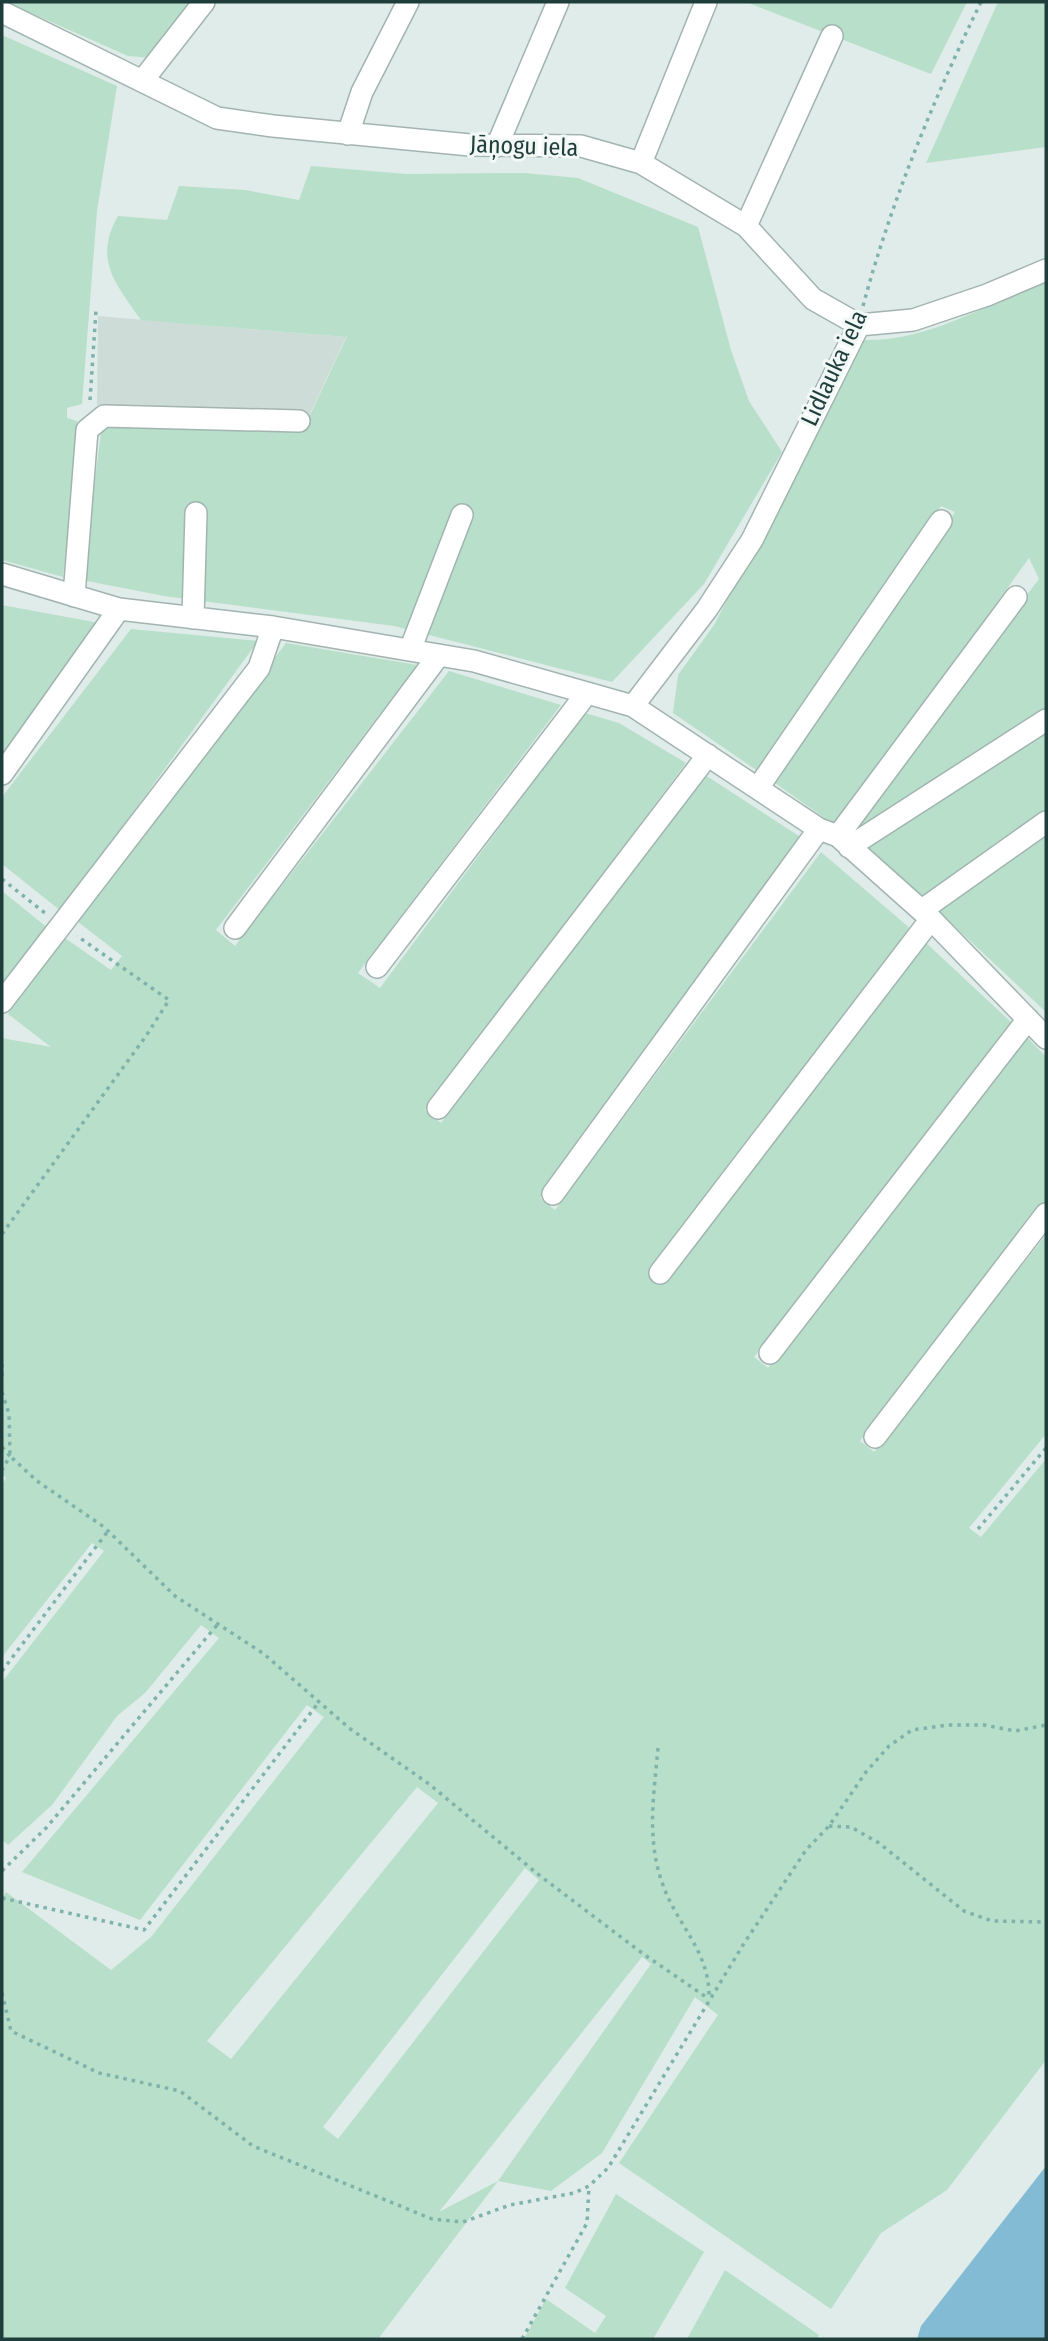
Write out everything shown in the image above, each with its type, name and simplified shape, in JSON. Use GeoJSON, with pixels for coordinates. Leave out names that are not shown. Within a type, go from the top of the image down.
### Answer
{"type":"FeatureCollection","features":[{"type":"Feature","properties":{"kind":"street"},"geometry":{"type":"LineString","coordinates":[[143,80],[204,2]]}},
{"type":"Feature","properties":{"kind":"street"},"geometry":{"type":"LineString","coordinates":[[348,134],[362,92],[408,2]]}},
{"type":"Feature","properties":{"kind":"street"},"geometry":{"type":"LineString","coordinates":[[497,145],[558,2]]}},
{"type":"Feature","properties":{"kind":"street"},"geometry":{"type":"LineString","coordinates":[[641,163],[706,2]]}},
{"type":"Feature","properties":{"kind":"street","name":"Jāņogu iela"},"geometry":{"type":"LineString","coordinates":[[2,12],[217,118],[348,134],[497,145],[581,146],[641,163],[746,226],[813,299],[859,325]]}},
{"type":"Feature","properties":{"kind":"street"},"geometry":{"type":"LineString","coordinates":[[746,226],[832,36]]}},
{"type":"Feature","properties":{"kind":"street"},"geometry":{"type":"LineString","coordinates":[[859,325],[913,320],[987,295],[1046,270]]}},
{"type":"Feature","properties":{"kind":"street","name":"Lidlauka iela"},"geometry":{"type":"LineString","coordinates":[[633,706],[707,609],[752,540],[859,325]]}},
{"type":"Feature","properties":{"kind":"street"},"geometry":{"type":"LineString","coordinates":[[74,596],[87,430],[104,416],[299,422]]}},
{"type":"Feature","properties":{"kind":"street"},"geometry":{"type":"LineString","coordinates":[[193,618],[196,513]]}},
{"type":"Feature","properties":{"kind":"street"},"geometry":{"type":"LineString","coordinates":[[410,650],[463,516]]}},
{"type":"Feature","properties":{"kind":"street"},"geometry":{"type":"LineString","coordinates":[[758,788],[941,521]]}},
{"type":"Feature","properties":{"kind":"street"},"geometry":{"type":"LineString","coordinates":[[2,574],[119,609],[274,627],[474,661],[633,706],[836,837],[926,915],[1046,1038]]}},
{"type":"Feature","properties":{"kind":"street"},"geometry":{"type":"LineString","coordinates":[[553,1194],[836,837],[1016,597]]}},
{"type":"Feature","properties":{"kind":"street"},"geometry":{"type":"LineString","coordinates":[[2,775],[119,609]]}},
{"type":"Feature","properties":{"kind":"street"},"geometry":{"type":"LineString","coordinates":[[2,1002],[258,668],[274,627]]}},
{"type":"Feature","properties":{"kind":"street"},"geometry":{"type":"LineString","coordinates":[[235,928],[439,655]]}},
{"type":"Feature","properties":{"kind":"street"},"geometry":{"type":"LineString","coordinates":[[377,967],[587,693]]}},
{"type":"Feature","properties":{"kind":"street"},"geometry":{"type":"LineString","coordinates":[[836,837],[1046,720]]}},
{"type":"Feature","properties":{"kind":"street"},"geometry":{"type":"LineString","coordinates":[[438,1108],[708,755]]}},
{"type":"Feature","properties":{"kind":"street"},"geometry":{"type":"LineString","coordinates":[[660,1273],[926,915],[1046,822]]}},
{"type":"Feature","properties":{"kind":"street"},"geometry":{"type":"LineString","coordinates":[[770,1353],[1028,1019]]}},
{"type":"Feature","properties":{"kind":"street"},"geometry":{"type":"LineString","coordinates":[[875,1437],[1046,1214]]}},
{"type":"Feature","properties":{"kind":"path","name":"Lidlauka iela"},"geometry":{"type":"LineString","coordinates":[[859,325],[884,237],[924,132],[981,2]]}},
{"type":"Feature","properties":{"kind":"path"},"geometry":{"type":"LineString","coordinates":[[87,430],[96,310]]}},
{"type":"Feature","properties":{"kind":"path"},"geometry":{"type":"LineString","coordinates":[[2,1234],[146,1036],[169,1000],[113,959]]}},
{"type":"Feature","properties":{"kind":"path"},"geometry":{"type":"LineString","coordinates":[[2,1364],[2,1380]]}},
{"type":"Feature","properties":{"kind":"path"},"geometry":{"type":"LineString","coordinates":[[2,1392],[9,1414],[10,1456],[2,1470]]}},
{"type":"Feature","properties":{"kind":"path"},"geometry":{"type":"LineString","coordinates":[[2,1447],[37,1481],[108,1531],[175,1596],[264,1654],[349,1728],[429,1784],[590,1914],[709,1999]]}},
{"type":"Feature","properties":{"kind":"path"},"geometry":{"type":"LineString","coordinates":[[978,1529],[1046,1448]]}},
{"type":"Feature","properties":{"kind":"path"},"geometry":{"type":"LineString","coordinates":[[2,1671],[108,1531]]}},
{"type":"Feature","properties":{"kind":"path"},"geometry":{"type":"LineString","coordinates":[[2,1871],[46,1828],[218,1625]]}},
{"type":"Feature","properties":{"kind":"path"},"geometry":{"type":"LineString","coordinates":[[2,1898],[144,1930],[319,1702]]}},
{"type":"Feature","properties":{"kind":"path"},"geometry":{"type":"LineString","coordinates":[[2,1993],[11,2031],[99,2073],[180,2091],[253,2146],[432,2219],[463,2222],[510,2205],[574,2193],[589,2186],[608,2168],[636,2127],[709,1999],[806,1850],[829,1826],[866,1772],[889,1746],[912,1730],[960,1725],[1015,1731],[1046,1725]]}},
{"type":"Feature","properties":{"kind":"path"},"geometry":{"type":"LineString","coordinates":[[658,1748],[651,1837],[663,1886],[704,1959],[709,1977],[709,1999]]}},
{"type":"Feature","properties":{"kind":"path"},"geometry":{"type":"LineString","coordinates":[[829,1826],[851,1827],[879,1843],[964,1911],[992,1922],[1046,1922]]}},
{"type":"Feature","properties":{"kind":"path"},"geometry":{"type":"LineString","coordinates":[[522,2339],[587,2223],[589,2186]]}},
{"type":"Feature","properties":{"kind":"shaded area"},"geometry":{"type":"Polygon","coordinates":[[[98,316],[346,337],[309,416],[97,405],[98,316]]]}},
{"type":"Feature","properties":{"kind":"green space"},"geometry":{"type":"Polygon","coordinates":[[[6,2],[196,2],[153,58],[128,56],[6,2]]]}},
{"type":"Feature","properties":{"kind":"green space"},"geometry":{"type":"Polygon","coordinates":[[[746,2],[967,2],[931,74],[746,2]]]}},
{"type":"Feature","properties":{"kind":"green space"},"geometry":{"type":"Polygon","coordinates":[[[998,2],[1046,2],[1046,147],[926,163],[998,2]]]}},
{"type":"Feature","properties":{"kind":"green space"},"geometry":{"type":"Polygon","coordinates":[[[2,35],[117,86],[97,211],[82,404],[67,408],[67,418],[77,421],[79,437],[63,577],[2,560],[2,35]]]}},
{"type":"Feature","properties":{"kind":"green space"},"geometry":{"type":"Polygon","coordinates":[[[311,166],[406,174],[524,173],[578,178],[698,227],[731,350],[749,401],[782,452],[704,584],[612,682],[394,626],[164,596],[82,580],[102,425],[304,428],[348,334],[346,337],[141,320],[116,283],[108,259],[111,232],[118,216],[167,220],[179,186],[245,190],[299,200],[311,166]]]}},
{"type":"Feature","properties":{"kind":"green space"},"geometry":{"type":"Polygon","coordinates":[[[1046,282],[1046,715],[852,838],[845,833],[1039,579],[1029,558],[836,826],[775,783],[955,512],[941,506],[762,774],[673,713],[678,675],[714,625],[862,340],[911,335],[934,328],[1046,282]]]}},
{"type":"Feature","properties":{"kind":"green space"},"geometry":{"type":"Polygon","coordinates":[[[2,605],[99,623],[2,759],[2,605]]]}},
{"type":"Feature","properties":{"kind":"green space"},"geometry":{"type":"Polygon","coordinates":[[[131,629],[258,641],[61,911],[2,864],[2,797],[131,629]]]}},
{"type":"Feature","properties":{"kind":"green space"},"geometry":{"type":"Polygon","coordinates":[[[286,643],[417,665],[216,930],[235,946],[449,671],[561,705],[358,973],[380,988],[585,713],[619,723],[686,763],[425,1110],[441,1123],[705,775],[802,838],[540,1198],[555,1210],[821,852],[912,930],[648,1275],[660,1285],[924,941],[1012,1023],[754,1357],[768,1368],[1025,1035],[1046,1057],[1046,1201],[860,1441],[874,1452],[1046,1235],[1046,1434],[969,1528],[981,1537],[1046,1459],[1046,2060],[947,2190],[881,2233],[831,2309],[619,2163],[718,2015],[695,1997],[602,2153],[551,2191],[498,2181],[378,2339],[2,2339],[2,1898],[6,1892],[111,1970],[151,1937],[324,1717],[307,1705],[140,1920],[22,1872],[219,1638],[201,1625],[145,1693],[117,1716],[52,1805],[8,1845],[2,1840],[2,1682],[104,1551],[92,1543],[2,1657],[2,1484],[6,1478],[2,1474],[2,1038],[51,1047],[8,1014],[62,936],[111,970],[122,956],[77,921],[286,643]],[[417,1787],[207,2041],[231,2059],[438,1803],[417,1787]],[[525,1868],[323,2127],[338,2139],[539,1880],[525,1868]],[[642,1957],[439,2212],[498,2181],[651,1964],[642,1957]]]}},
{"type":"Feature","properties":{"kind":"green space"},"geometry":{"type":"Polygon","coordinates":[[[1046,727],[1046,814],[926,898],[862,847],[1046,727]]]}},
{"type":"Feature","properties":{"kind":"green space"},"geometry":{"type":"Polygon","coordinates":[[[1046,834],[1046,1012],[934,907],[1046,834]]]}},
{"type":"Feature","properties":{"kind":"green space"},"geometry":{"type":"Polygon","coordinates":[[[2,891],[49,929],[2,985],[2,891]]]}},
{"type":"Feature","properties":{"kind":"green space"},"geometry":{"type":"Polygon","coordinates":[[[616,2194],[704,2252],[653,2339],[524,2339],[546,2299],[595,2333],[606,2316],[565,2288],[616,2194]]]}},
{"type":"Feature","properties":{"kind":"green space"},"geometry":{"type":"Polygon","coordinates":[[[725,2270],[819,2335],[817,2339],[687,2339],[725,2270]]]}},
{"type":"Feature","properties":{"kind":"water"},"geometry":{"type":"Polygon","coordinates":[[[1046,2166],[1046,2339],[917,2339],[921,2326],[1046,2166]]]}}]}
